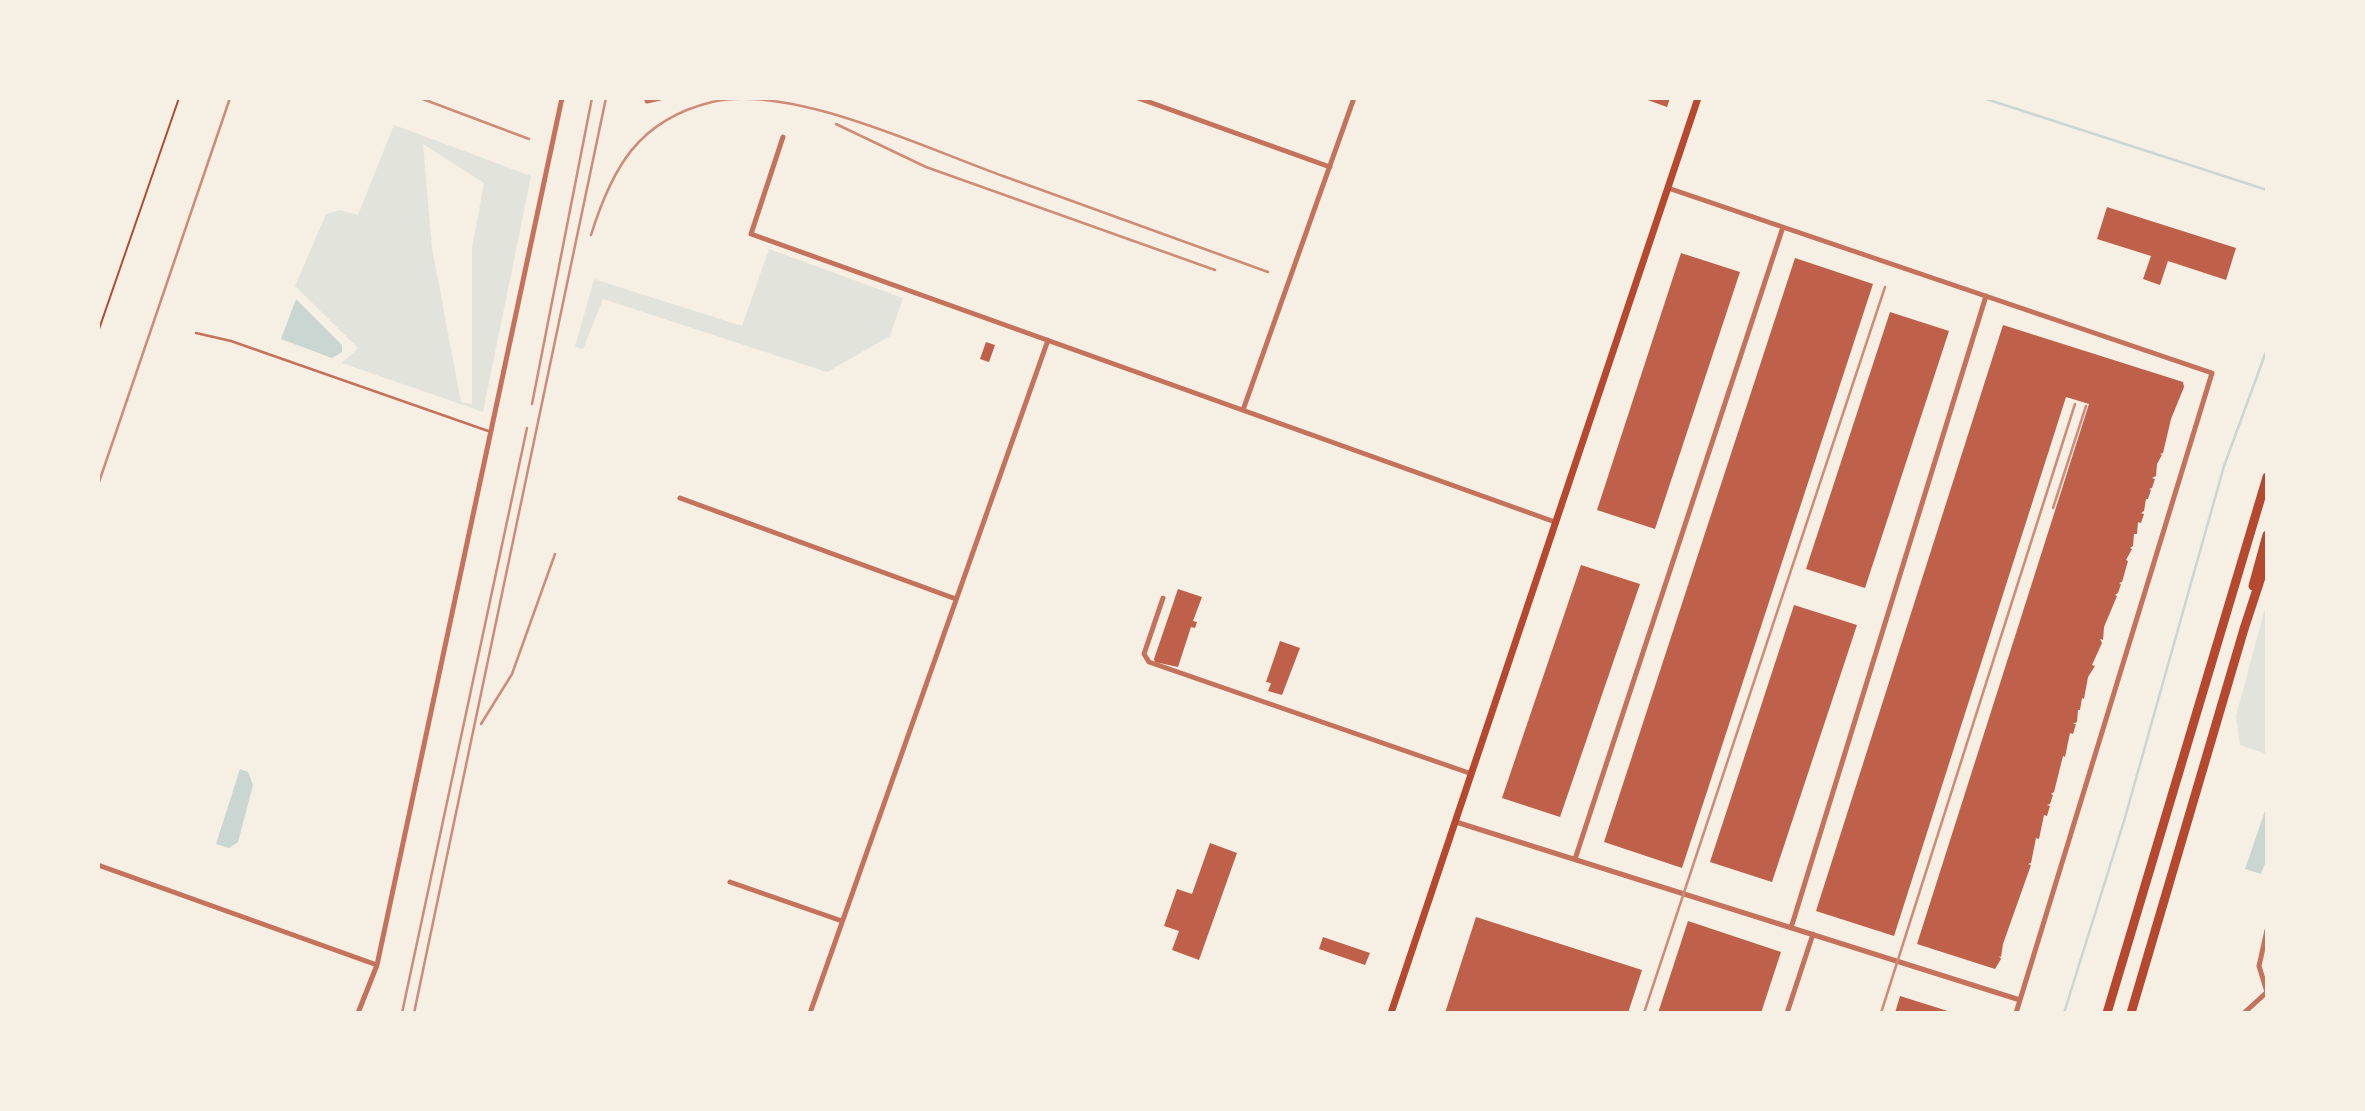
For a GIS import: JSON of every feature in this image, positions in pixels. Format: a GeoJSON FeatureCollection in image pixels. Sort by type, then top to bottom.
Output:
{"type":"FeatureCollection","features":[{"type":"Feature","properties":{"kind":"highway"},"geometry":{"type":"LineString","coordinates":[[2108,1013],[2267,477]]}},
{"type":"Feature","properties":{"kind":"highway"},"geometry":{"type":"LineString","coordinates":[[2244,628],[2267,535]]}},
{"type":"Feature","properties":{"kind":"highway"},"geometry":{"type":"LineString","coordinates":[[2131,1013],[2244,628],[2267,559]]}},
{"type":"Feature","properties":{"kind":"main road"},"geometry":{"type":"LineString","coordinates":[[1391,1013],[1698,98]]}},
{"type":"Feature","properties":{"kind":"street"},"geometry":{"type":"LineString","coordinates":[[358,1013],[377,965],[562,98]]}},
{"type":"Feature","properties":{"kind":"street"},"geometry":{"type":"LineString","coordinates":[[647,101],[660,98]]}},
{"type":"Feature","properties":{"kind":"street"},"geometry":{"type":"LineString","coordinates":[[1138,98],[1330,167]]}},
{"type":"Feature","properties":{"kind":"street"},"geometry":{"type":"LineString","coordinates":[[1243,410],[1354,98]]}},
{"type":"Feature","properties":{"kind":"street"},"geometry":{"type":"LineString","coordinates":[[783,137],[751,233],[1555,522]]}},
{"type":"Feature","properties":{"kind":"street"},"geometry":{"type":"LineString","coordinates":[[1668,188],[2212,373],[2016,1013]]}},
{"type":"Feature","properties":{"kind":"street"},"geometry":{"type":"LineString","coordinates":[[1575,859],[1783,227]]}},
{"type":"Feature","properties":{"kind":"street"},"geometry":{"type":"LineString","coordinates":[[1791,928],[1986,296]]}},
{"type":"Feature","properties":{"kind":"street"},"geometry":{"type":"LineString","coordinates":[[810,1013],[1048,340]]}},
{"type":"Feature","properties":{"kind":"street"},"geometry":{"type":"LineString","coordinates":[[680,498],[956,599]]}},
{"type":"Feature","properties":{"kind":"street"},"geometry":{"type":"LineString","coordinates":[[1163,598],[1144,654],[1149,662],[1472,774]]}},
{"type":"Feature","properties":{"kind":"street"},"geometry":{"type":"LineString","coordinates":[[1456,822],[2020,1000]]}},
{"type":"Feature","properties":{"kind":"street"},"geometry":{"type":"LineString","coordinates":[[98,865],[377,965]]}},
{"type":"Feature","properties":{"kind":"street"},"geometry":{"type":"LineString","coordinates":[[730,882],[842,921]]}},
{"type":"Feature","properties":{"kind":"street"},"geometry":{"type":"LineString","coordinates":[[2244,1013],[2267,992],[2259,966],[2267,930]]}},
{"type":"Feature","properties":{"kind":"street"},"geometry":{"type":"LineString","coordinates":[[1787,1013],[1813,934]]}},
{"type":"Feature","properties":{"kind":"lane"},"geometry":{"type":"LineString","coordinates":[[196,332],[231,341],[491,432]]}},
{"type":"Feature","properties":{"kind":"path"},"geometry":{"type":"LineString","coordinates":[[98,332],[179,98]]}},
{"type":"Feature","properties":{"kind":"shaded area"},"geometry":{"type":"Polygon","coordinates":[[[394,125],[531,176],[483,412],[342,363],[358,348],[295,286],[326,214],[340,210],[358,215],[394,125]],[[423,144],[432,248],[461,402],[472,404],[472,248],[484,183],[423,144]]]}},
{"type":"Feature","properties":{"kind":"shaded area"},"geometry":{"type":"Polygon","coordinates":[[[769,249],[903,298],[890,336],[827,372],[603,299],[583,349],[575,347],[594,279],[742,326],[769,249]]]}},
{"type":"Feature","properties":{"kind":"shaded area"},"geometry":{"type":"Polygon","coordinates":[[[296,299],[342,345],[342,352],[332,358],[281,339],[296,299]]]}},
{"type":"Feature","properties":{"kind":"shaded area"},"geometry":{"type":"Polygon","coordinates":[[[2267,601],[2267,754],[2240,745],[2236,716],[2267,601]]]}},
{"type":"Feature","properties":{"kind":"shaded area"},"geometry":{"type":"Polygon","coordinates":[[[240,769],[248,772],[253,785],[238,842],[229,848],[216,844],[240,769]]]}},
{"type":"Feature","properties":{"kind":"shaded area"},"geometry":{"type":"Polygon","coordinates":[[[2267,805],[2267,858],[2261,874],[2245,869],[2267,805]]]}},
{"type":"Feature","properties":{"kind":"building"},"geometry":{"type":"Polygon","coordinates":[[[1642,98],[1670,98],[1667,107],[1642,98]]]}},
{"type":"Feature","properties":{"kind":"building"},"geometry":{"type":"Polygon","coordinates":[[[2107,207],[2236,248],[2226,280],[2168,261],[2160,285],[2143,279],[2151,256],[2097,239],[2107,207]]]}},
{"type":"Feature","properties":{"kind":"building"},"geometry":{"type":"Polygon","coordinates":[[[1681,253],[1740,272],[1655,529],[1597,510],[1681,253]]]}},
{"type":"Feature","properties":{"kind":"building"},"geometry":{"type":"Polygon","coordinates":[[[1795,258],[1873,284],[1682,868],[1604,842],[1795,258]]]}},
{"type":"Feature","properties":{"kind":"building"},"geometry":{"type":"Polygon","coordinates":[[[1890,312],[1949,331],[1865,588],[1806,569],[1890,312]]]}},
{"type":"Feature","properties":{"kind":"building"},"geometry":{"type":"Polygon","coordinates":[[[2003,325],[2183,382],[2184,387],[2171,419],[2156,476],[2152,478],[2155,479],[2141,513],[2144,514],[2141,523],[2138,522],[2137,534],[2134,534],[2122,582],[2119,583],[2118,593],[2115,595],[2117,596],[2104,627],[2103,640],[2100,639],[2102,643],[2092,665],[2095,666],[2088,677],[2077,722],[2073,724],[2076,724],[2073,734],[2070,733],[2054,792],[2051,794],[2050,804],[2047,805],[2050,806],[2047,816],[2044,815],[2039,839],[2036,838],[2031,863],[2028,864],[2031,865],[2003,944],[2001,957],[1999,956],[2001,959],[1995,969],[1917,944],[2089,404],[2066,397],[1894,936],[1816,911],[2003,325]]]}},
{"type":"Feature","properties":{"kind":"building"},"geometry":{"type":"Polygon","coordinates":[[[986,342],[995,345],[989,362],[980,359],[986,342]]]}},
{"type":"Feature","properties":{"kind":"building"},"geometry":{"type":"Polygon","coordinates":[[[1581,565],[1640,584],[1560,817],[1502,798],[1581,565]]]}},
{"type":"Feature","properties":{"kind":"building"},"geometry":{"type":"Polygon","coordinates":[[[1178,589],[1202,597],[1193,621],[1197,622],[1195,628],[1191,627],[1178,667],[1155,662],[1154,659],[1178,589]]]}},
{"type":"Feature","properties":{"kind":"building"},"geometry":{"type":"Polygon","coordinates":[[[1794,605],[1857,625],[1772,882],[1710,862],[1794,605]]]}},
{"type":"Feature","properties":{"kind":"building"},"geometry":{"type":"Polygon","coordinates":[[[1280,641],[1300,648],[1282,695],[1268,691],[1271,683],[1266,682],[1280,641]]]}},
{"type":"Feature","properties":{"kind":"building"},"geometry":{"type":"Polygon","coordinates":[[[1210,843],[1237,853],[1199,960],[1172,950],[1179,931],[1164,926],[1177,889],[1192,894],[1210,843]]]}},
{"type":"Feature","properties":{"kind":"building"},"geometry":{"type":"Polygon","coordinates":[[[1476,917],[1642,970],[1628,1013],[1445,1013],[1476,917]]]}},
{"type":"Feature","properties":{"kind":"building"},"geometry":{"type":"Polygon","coordinates":[[[1688,921],[1781,952],[1761,1013],[1658,1013],[1688,921]]]}},
{"type":"Feature","properties":{"kind":"building"},"geometry":{"type":"Polygon","coordinates":[[[1323,937],[1370,953],[1365,965],[1319,949],[1323,937]]]}},
{"type":"Feature","properties":{"kind":"building"},"geometry":{"type":"Polygon","coordinates":[[[1900,996],[1951,1012],[1951,1013],[1895,1013],[1900,996]]]}},
{"type":"Feature","properties":{"kind":"waterway"},"geometry":{"type":"LineString","coordinates":[[1983,98],[2267,190]]}},
{"type":"Feature","properties":{"kind":"waterway"},"geometry":{"type":"LineString","coordinates":[[2064,1013],[2124,821],[2224,466],[2267,349]]}},
{"type":"Feature","properties":{"kind":"railway"},"geometry":{"type":"LineString","coordinates":[[98,485],[230,98]]}},
{"type":"Feature","properties":{"kind":"railway"},"geometry":{"type":"LineString","coordinates":[[420,98],[529,139]]}},
{"type":"Feature","properties":{"kind":"railway"},"geometry":{"type":"LineString","coordinates":[[532,404],[592,98]]}},
{"type":"Feature","properties":{"kind":"railway"},"geometry":{"type":"LineString","coordinates":[[414,1013],[606,98]]}},
{"type":"Feature","properties":{"kind":"railway"},"geometry":{"type":"LineString","coordinates":[[591,235],[608,188],[619,168],[647,134],[686,110],[712,102],[744,99],[780,102],[858,122],[1268,272]]}},
{"type":"Feature","properties":{"kind":"railway"},"geometry":{"type":"LineString","coordinates":[[836,124],[926,167],[1215,270]]}},
{"type":"Feature","properties":{"kind":"railway"},"geometry":{"type":"LineString","coordinates":[[1644,1013],[1885,287]]}},
{"type":"Feature","properties":{"kind":"railway"},"geometry":{"type":"LineString","coordinates":[[1881,1013],[2075,404]]}},
{"type":"Feature","properties":{"kind":"railway"},"geometry":{"type":"LineString","coordinates":[[2053,508],[2086,406]]}},
{"type":"Feature","properties":{"kind":"railway"},"geometry":{"type":"LineString","coordinates":[[402,1013],[527,428]]}},
{"type":"Feature","properties":{"kind":"railway"},"geometry":{"type":"LineString","coordinates":[[481,724],[512,674],[555,554]]}}]}
